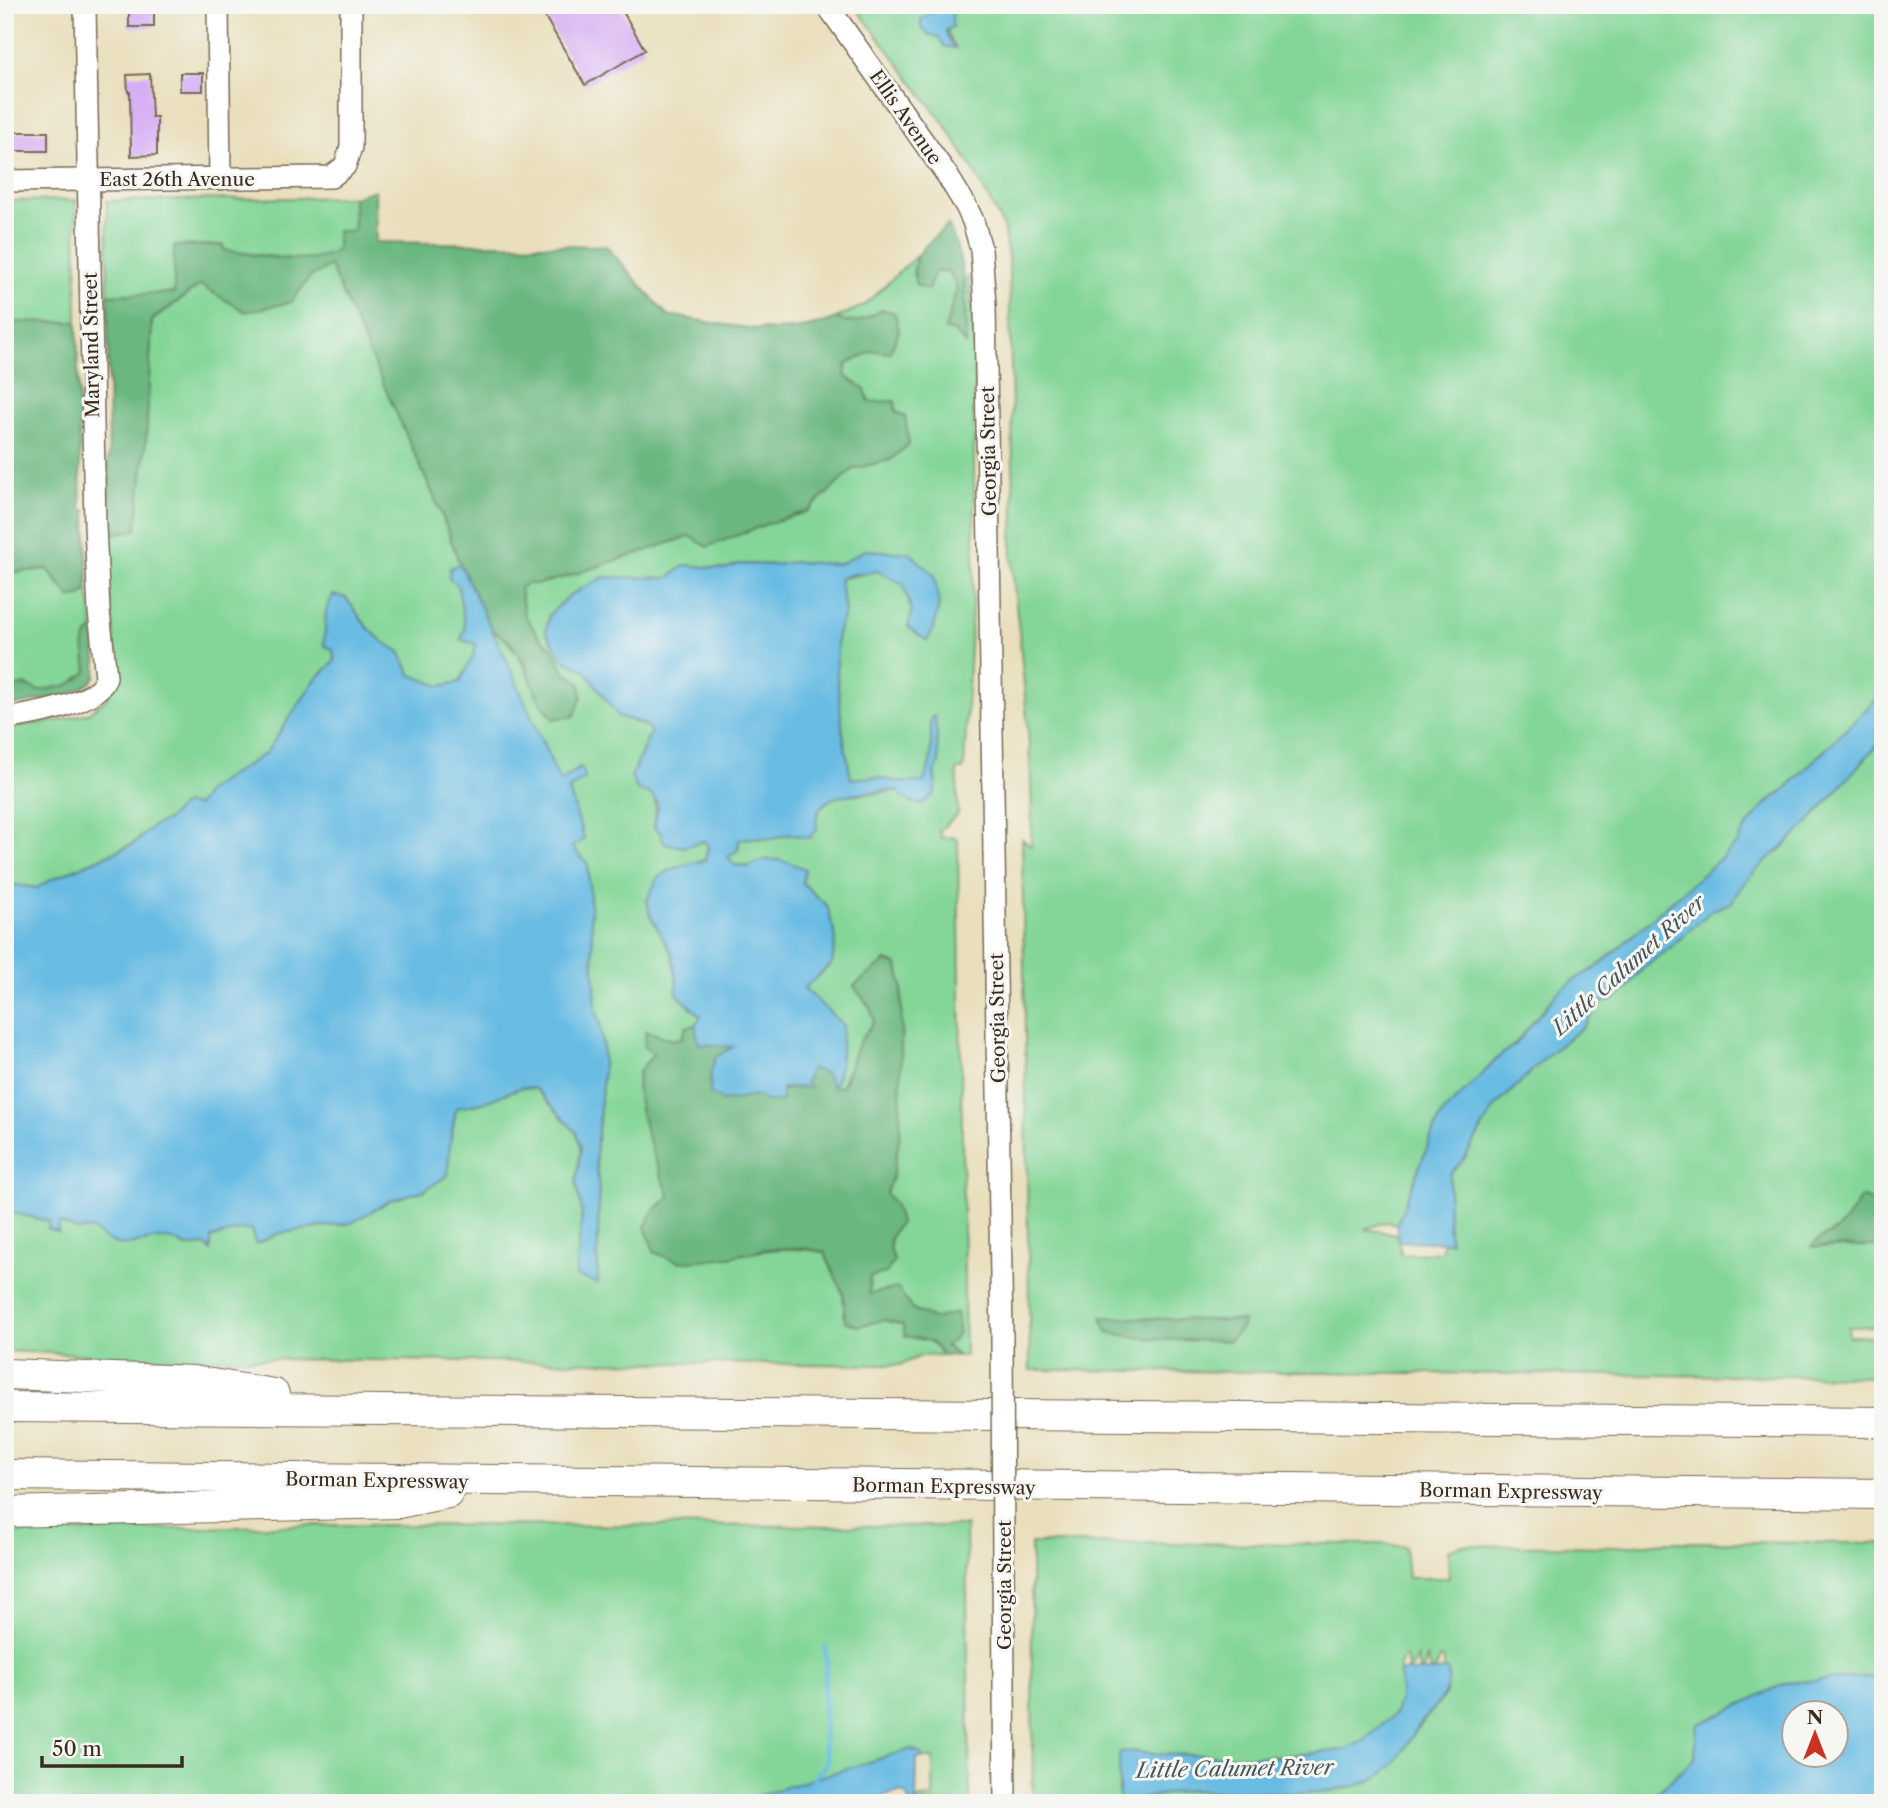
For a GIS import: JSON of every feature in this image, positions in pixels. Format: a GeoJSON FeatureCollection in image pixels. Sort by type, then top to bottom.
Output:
{"type":"FeatureCollection","features":[{"type":"Feature","properties":{"kind":"highway"},"geometry":{"type":"LineString","coordinates":[[5,1374],[193,1381],[371,1409]]}},
{"type":"Feature","properties":{"kind":"highway"},"geometry":{"type":"LineString","coordinates":[[5,1407],[1883,1422]]}},
{"type":"Feature","properties":{"kind":"highway","name":"Borman Expressway"},"geometry":{"type":"LineString","coordinates":[[5,1475],[1883,1494]]}},
{"type":"Feature","properties":{"kind":"highway"},"geometry":{"type":"LineString","coordinates":[[5,1512],[398,1503],[501,1481]]}},
{"type":"Feature","properties":{"kind":"street","name":"Maryland Street"},"geometry":{"type":"LineString","coordinates":[[5,719],[81,700],[105,683],[95,526],[85,5]]}},
{"type":"Feature","properties":{"kind":"street"},"geometry":{"type":"LineString","coordinates":[[218,5],[220,178]]}},
{"type":"Feature","properties":{"kind":"street","name":"East 26th Avenue"},"geometry":{"type":"LineString","coordinates":[[5,181],[331,177],[345,166],[352,136],[351,5]]}},
{"type":"Feature","properties":{"kind":"street","name":"Ellis Avenue"},"geometry":{"type":"LineString","coordinates":[[827,5],[947,175],[966,206],[978,234]]}},
{"type":"Feature","properties":{"kind":"street","name":"Georgia Street"},"geometry":{"type":"LineString","coordinates":[[978,234],[985,305],[1002,1336],[1005,1803]]}},
{"type":"Feature","properties":{"kind":"green space"},"geometry":{"type":"Polygon","coordinates":[[[854,5],[921,5],[923,9],[933,11],[928,34],[956,47],[948,33],[948,25],[953,10],[962,5],[1883,5],[1883,693],[1762,809],[1738,843],[1596,968],[1556,994],[1514,1045],[1444,1112],[1435,1128],[1397,1224],[1386,1222],[1365,1229],[1396,1234],[1402,1255],[1441,1252],[1443,1242],[1449,1242],[1450,1174],[1464,1159],[1494,1108],[1549,1054],[1585,1025],[1598,1004],[1613,999],[1628,987],[1644,967],[1712,910],[1731,903],[1753,873],[1782,849],[1883,739],[1883,1206],[1861,1197],[1845,1223],[1818,1240],[1812,1247],[1883,1246],[1883,1326],[1848,1327],[1849,1336],[1883,1336],[1883,1377],[1030,1370],[1022,839],[1031,846],[1031,795],[1027,718],[1012,563],[1014,517],[1009,264],[1003,226],[974,171],[946,126],[854,5]]]}},
{"type":"Feature","properties":{"kind":"green space"},"geometry":{"type":"Polygon","coordinates":[[[375,190],[376,242],[606,246],[667,315],[730,326],[774,330],[816,325],[836,318],[854,322],[882,309],[895,313],[899,331],[890,353],[872,351],[847,364],[845,376],[865,389],[869,402],[895,401],[896,412],[905,416],[909,444],[890,460],[853,469],[808,511],[707,547],[690,536],[572,575],[539,584],[526,584],[520,588],[524,614],[539,637],[552,648],[565,673],[580,683],[582,697],[574,716],[553,719],[538,698],[525,664],[509,641],[491,629],[330,266],[310,277],[291,302],[246,312],[200,285],[152,320],[146,441],[136,530],[109,534],[108,295],[174,293],[174,246],[223,245],[224,250],[297,259],[325,255],[337,250],[337,231],[354,231],[353,197],[375,190]]]}},
{"type":"Feature","properties":{"kind":"green space"},"geometry":{"type":"Polygon","coordinates":[[[353,197],[354,231],[330,254],[293,258],[223,250],[223,245],[174,246],[175,293],[108,295],[107,201],[353,197]]]}},
{"type":"Feature","properties":{"kind":"green space"},"geometry":{"type":"Polygon","coordinates":[[[76,200],[77,322],[5,322],[5,201],[76,200]]]}},
{"type":"Feature","properties":{"kind":"green space"},"geometry":{"type":"Polygon","coordinates":[[[948,225],[962,269],[966,344],[953,331],[945,330],[957,289],[949,271],[935,272],[928,290],[916,285],[914,274],[917,257],[948,225]]]}},
{"type":"Feature","properties":{"kind":"green space"},"geometry":{"type":"Polygon","coordinates":[[[916,256],[913,275],[949,270],[957,288],[945,330],[953,331],[966,343],[965,279],[970,277],[974,350],[974,564],[964,769],[957,770],[958,814],[939,831],[942,838],[952,837],[958,840],[965,1356],[958,1356],[946,1346],[956,1314],[933,1319],[911,1308],[869,1295],[870,1276],[889,1251],[896,1208],[886,1193],[893,1175],[902,987],[898,965],[886,961],[854,986],[870,1008],[874,1021],[858,1044],[841,1087],[833,1086],[840,1065],[842,1025],[804,988],[832,963],[827,907],[802,882],[805,869],[734,865],[728,856],[738,850],[739,839],[771,839],[790,834],[810,838],[821,805],[838,795],[879,793],[936,784],[934,773],[939,763],[935,717],[931,718],[931,759],[923,782],[898,782],[875,777],[851,779],[837,677],[837,634],[845,610],[839,579],[878,571],[904,584],[912,612],[908,627],[927,640],[939,604],[934,575],[910,553],[865,550],[840,564],[739,564],[725,569],[685,565],[668,578],[604,577],[570,595],[549,615],[563,659],[585,670],[618,716],[647,727],[651,732],[631,777],[653,798],[656,809],[654,827],[660,832],[664,843],[683,847],[705,841],[709,846],[705,860],[675,868],[647,900],[650,915],[672,954],[677,994],[701,1016],[695,1025],[686,1027],[682,1038],[673,1040],[646,1031],[654,1054],[638,1073],[656,1162],[670,1197],[654,1210],[729,1257],[776,1250],[824,1252],[843,1293],[845,1321],[858,1326],[884,1320],[904,1325],[905,1336],[930,1341],[943,1355],[921,1356],[900,1365],[890,1365],[167,1358],[5,1351],[5,1217],[15,1213],[50,1222],[58,1232],[58,1223],[78,1230],[92,1229],[121,1244],[166,1239],[185,1247],[205,1245],[211,1250],[211,1238],[241,1230],[251,1230],[256,1244],[280,1233],[351,1223],[391,1200],[425,1190],[448,1175],[456,1108],[482,1103],[522,1087],[536,1089],[576,1132],[581,1147],[576,1183],[582,1212],[576,1275],[598,1283],[599,1196],[596,1158],[602,1043],[596,1008],[588,864],[572,847],[584,839],[569,790],[585,778],[580,767],[560,782],[491,629],[515,651],[538,698],[580,683],[565,673],[552,648],[539,637],[524,614],[519,588],[526,584],[539,584],[572,575],[690,536],[767,524],[808,511],[853,469],[890,460],[864,389],[845,376],[847,364],[872,351],[890,352],[882,309],[854,322],[836,318],[865,305],[916,256]]]}},
{"type":"Feature","properties":{"kind":"green space"},"geometry":{"type":"Polygon","coordinates":[[[331,265],[440,510],[460,564],[450,568],[458,584],[466,629],[476,644],[460,682],[440,686],[411,675],[400,652],[382,641],[367,627],[346,598],[333,650],[335,661],[315,680],[266,753],[208,790],[197,806],[184,804],[166,821],[153,826],[134,843],[37,888],[16,885],[5,889],[5,728],[58,721],[88,713],[106,699],[115,683],[117,665],[109,592],[109,534],[136,529],[146,441],[152,321],[200,285],[246,312],[291,302],[310,277],[331,265]]]}},
{"type":"Feature","properties":{"kind":"green space"},"geometry":{"type":"Polygon","coordinates":[[[5,322],[77,322],[81,509],[86,510],[88,589],[81,596],[70,597],[48,569],[5,573],[5,322]]]}},
{"type":"Feature","properties":{"kind":"green space"},"geometry":{"type":"Polygon","coordinates":[[[48,569],[59,586],[88,589],[94,630],[85,645],[87,673],[69,685],[38,691],[26,685],[5,689],[5,573],[48,569]]]}},
{"type":"Feature","properties":{"kind":"green space"},"geometry":{"type":"Polygon","coordinates":[[[94,630],[96,674],[92,681],[70,693],[5,707],[5,689],[26,685],[38,691],[69,685],[87,672],[84,645],[87,635],[94,630]]]}},
{"type":"Feature","properties":{"kind":"green space"},"geometry":{"type":"Polygon","coordinates":[[[886,961],[898,965],[902,987],[900,1133],[893,1175],[886,1193],[896,1208],[900,1223],[890,1241],[894,1261],[886,1273],[870,1277],[869,1294],[898,1288],[911,1308],[933,1319],[956,1313],[958,1332],[946,1346],[958,1356],[943,1355],[930,1341],[905,1336],[903,1325],[884,1320],[858,1326],[845,1321],[843,1293],[824,1252],[802,1248],[767,1249],[729,1257],[680,1262],[655,1253],[645,1227],[654,1210],[670,1197],[639,1104],[639,1073],[654,1054],[644,1047],[646,1031],[673,1040],[682,1038],[686,1027],[695,1025],[699,1044],[734,1047],[722,1101],[809,1087],[805,1083],[811,1068],[825,1073],[833,1086],[841,1087],[858,1044],[874,1021],[870,1008],[854,986],[886,961]]]}},
{"type":"Feature","properties":{"kind":"green space"},"geometry":{"type":"Polygon","coordinates":[[[1861,1197],[1883,1206],[1883,1246],[1811,1247],[1840,1226],[1861,1197]]]}},
{"type":"Feature","properties":{"kind":"green space"},"geometry":{"type":"Polygon","coordinates":[[[1101,1317],[1243,1321],[1242,1327],[1229,1341],[1183,1340],[1107,1332],[1101,1317]]]}},
{"type":"Feature","properties":{"kind":"green space"},"geometry":{"type":"Polygon","coordinates":[[[313,1525],[966,1526],[970,1803],[916,1803],[918,1799],[933,1798],[933,1758],[923,1758],[922,1754],[865,1764],[734,1803],[5,1803],[5,1533],[313,1525]]]}},
{"type":"Feature","properties":{"kind":"green space"},"geometry":{"type":"Polygon","coordinates":[[[1666,1542],[1883,1543],[1883,1676],[1786,1683],[1695,1758],[1646,1803],[1576,1803],[1548,1800],[1539,1803],[1033,1803],[1031,1543],[1384,1544],[1405,1547],[1408,1578],[1449,1578],[1448,1550],[1462,1545],[1616,1547],[1666,1542]],[[1404,1657],[1400,1666],[1400,1699],[1395,1714],[1364,1741],[1344,1750],[1277,1757],[1152,1754],[1134,1751],[1138,1800],[1158,1794],[1192,1790],[1251,1794],[1342,1790],[1369,1782],[1390,1767],[1446,1694],[1448,1670],[1444,1670],[1442,1658],[1439,1658],[1435,1670],[1431,1670],[1427,1657],[1423,1670],[1419,1670],[1417,1657],[1408,1670],[1404,1657]]]}},
{"type":"Feature","properties":{"kind":"water"},"geometry":{"type":"Polygon","coordinates":[[[921,5],[962,5],[953,14],[953,27],[946,30],[947,37],[956,48],[944,46],[939,37],[928,34],[921,27],[921,19],[933,12],[923,9],[921,5]]]}},
{"type":"Feature","properties":{"kind":"water"},"geometry":{"type":"Polygon","coordinates":[[[865,550],[910,553],[934,575],[939,604],[934,627],[927,641],[908,627],[912,612],[903,584],[878,571],[839,579],[845,611],[837,634],[837,677],[851,779],[875,777],[898,782],[923,782],[931,759],[931,718],[935,716],[939,763],[934,773],[934,795],[920,805],[901,797],[898,790],[844,795],[823,805],[817,815],[817,829],[810,838],[790,834],[771,839],[739,840],[738,850],[728,856],[734,865],[749,867],[763,861],[777,860],[805,869],[802,883],[827,906],[836,938],[832,963],[804,988],[843,1025],[840,1065],[833,1086],[825,1073],[811,1068],[805,1083],[810,1087],[782,1088],[782,1101],[765,1101],[758,1096],[723,1101],[710,1093],[711,1072],[716,1057],[733,1047],[699,1044],[695,1025],[701,1016],[677,994],[672,954],[650,915],[647,900],[658,877],[675,868],[705,860],[708,846],[705,841],[683,847],[664,843],[660,832],[654,828],[658,805],[651,794],[638,791],[631,777],[651,732],[645,724],[618,716],[585,670],[563,659],[546,632],[549,615],[570,595],[604,577],[668,578],[685,565],[725,569],[739,564],[840,564],[865,550]]]}},
{"type":"Feature","properties":{"kind":"water"},"geometry":{"type":"Polygon","coordinates":[[[460,564],[507,661],[560,782],[581,767],[585,778],[569,790],[584,839],[572,847],[588,864],[596,1008],[602,1043],[596,1159],[599,1197],[598,1283],[576,1276],[582,1212],[576,1183],[581,1147],[576,1132],[536,1089],[522,1087],[482,1103],[456,1108],[448,1175],[425,1190],[391,1200],[351,1223],[280,1233],[256,1244],[251,1230],[240,1230],[211,1238],[211,1251],[205,1245],[185,1247],[166,1239],[121,1244],[92,1229],[78,1230],[59,1223],[58,1232],[48,1229],[49,1221],[15,1213],[5,1217],[5,889],[16,885],[37,888],[134,844],[153,826],[166,821],[184,804],[197,806],[208,790],[266,753],[315,680],[335,661],[333,650],[324,645],[326,611],[333,595],[346,598],[367,627],[382,641],[400,652],[411,675],[440,686],[460,682],[476,644],[461,640],[465,629],[458,585],[449,579],[450,568],[460,564]]]}},
{"type":"Feature","properties":{"kind":"water","name":"Little Calumet River"},"geometry":{"type":"Polygon","coordinates":[[[1883,693],[1883,739],[1812,818],[1754,872],[1731,903],[1712,910],[1644,967],[1628,987],[1613,999],[1598,1004],[1585,1025],[1549,1054],[1494,1108],[1464,1159],[1450,1174],[1450,1242],[1398,1241],[1397,1224],[1435,1128],[1444,1112],[1502,1054],[1515,1045],[1556,994],[1596,968],[1738,843],[1762,809],[1883,693]]]}},
{"type":"Feature","properties":{"kind":"water","name":"Little Calumet River"},"geometry":{"type":"Polygon","coordinates":[[[1448,1670],[1449,1679],[1445,1693],[1390,1768],[1372,1780],[1323,1792],[1192,1790],[1119,1801],[1119,1754],[1122,1751],[1277,1757],[1344,1750],[1364,1741],[1395,1714],[1400,1699],[1400,1672],[1448,1670]]]}},
{"type":"Feature","properties":{"kind":"water"},"geometry":{"type":"Polygon","coordinates":[[[1883,1676],[1883,1803],[1646,1803],[1695,1758],[1697,1725],[1786,1683],[1883,1676]]]}},
{"type":"Feature","properties":{"kind":"water"},"geometry":{"type":"Polygon","coordinates":[[[911,1749],[922,1754],[923,1758],[917,1758],[916,1803],[909,1803],[907,1795],[900,1792],[852,1803],[734,1803],[911,1749]]]}},
{"type":"Feature","properties":{"kind":"building"},"geometry":{"type":"Polygon","coordinates":[[[129,5],[154,5],[154,27],[129,27],[129,5]]]}},
{"type":"Feature","properties":{"kind":"building"},"geometry":{"type":"Polygon","coordinates":[[[538,5],[619,5],[645,50],[585,85],[538,5]]]}},
{"type":"Feature","properties":{"kind":"building"},"geometry":{"type":"Polygon","coordinates":[[[180,73],[203,73],[203,91],[180,91],[180,73]]]}},
{"type":"Feature","properties":{"kind":"building"},"geometry":{"type":"Polygon","coordinates":[[[150,74],[152,117],[157,117],[157,155],[131,156],[130,92],[127,75],[150,74]]]}},
{"type":"Feature","properties":{"kind":"building"},"geometry":{"type":"Polygon","coordinates":[[[8,132],[48,132],[48,151],[8,151],[8,132]]]}},
{"type":"Feature","properties":{"kind":"waterway"},"geometry":{"type":"LineString","coordinates":[[813,1782],[827,1763],[824,1744],[824,1684],[827,1661],[825,1647]]}}]}
